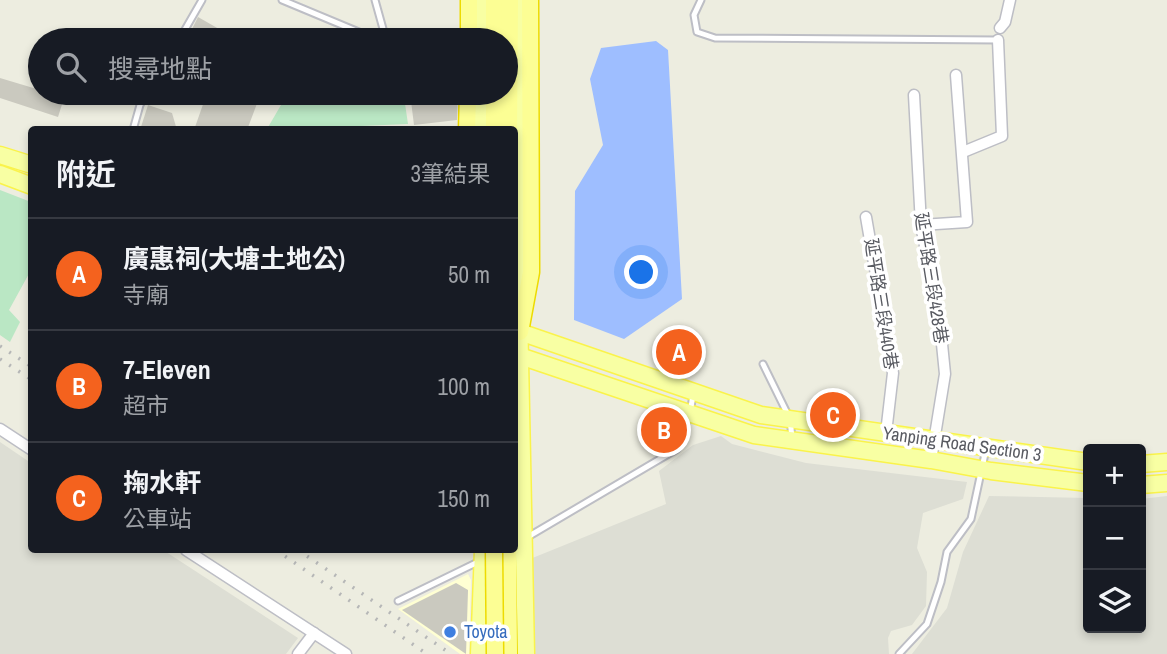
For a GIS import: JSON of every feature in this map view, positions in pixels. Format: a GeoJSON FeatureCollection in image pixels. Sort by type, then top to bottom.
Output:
{"type":"FeatureCollection","features":[{"type":"Feature","properties":{"kind":"highway"},"geometry":{"type":"LineString","coordinates":[[469,0],[469,28]]}},
{"type":"Feature","properties":{"kind":"highway"},"geometry":{"type":"LineString","coordinates":[[494,0],[494,28]]}},
{"type":"Feature","properties":{"kind":"highway"},"geometry":{"type":"LineString","coordinates":[[510,0],[510,28]]}},
{"type":"Feature","properties":{"kind":"highway"},"geometry":{"type":"LineString","coordinates":[[518,327],[531,271],[530,0]]}},
{"type":"Feature","properties":{"kind":"highway"},"geometry":{"type":"LineString","coordinates":[[467,126],[468,105]]}},
{"type":"Feature","properties":{"kind":"highway"},"geometry":{"type":"LineString","coordinates":[[494,105],[494,126]]}},
{"type":"Feature","properties":{"kind":"highway"},"geometry":{"type":"LineString","coordinates":[[509,105],[509,126]]}},
{"type":"Feature","properties":{"kind":"highway"},"geometry":{"type":"LineString","coordinates":[[487,553],[495,654]]}},
{"type":"Feature","properties":{"kind":"highway"},"geometry":{"type":"LineString","coordinates":[[507,553],[509,654]]}},
{"type":"Feature","properties":{"kind":"main road"},"geometry":{"type":"LineString","coordinates":[[480,0],[480,28]]}},
{"type":"Feature","properties":{"kind":"main road"},"geometry":{"type":"LineString","coordinates":[[518,221],[520,0]]}},
{"type":"Feature","properties":{"kind":"main road"},"geometry":{"type":"LineString","coordinates":[[479,126],[480,105]]}},
{"type":"Feature","properties":{"kind":"main road"},"geometry":{"type":"LineString","coordinates":[[0,155],[28,164]]}},
{"type":"Feature","properties":{"kind":"main road"},"geometry":{"type":"LineString","coordinates":[[0,174],[28,184]]}},
{"type":"Feature","properties":{"kind":"main road","name":"Yanping Road Section 3"},"geometry":{"type":"LineString","coordinates":[[518,331],[761,415],[1083,461]]}},
{"type":"Feature","properties":{"kind":"main road","name":"Yanping Road Section 3"},"geometry":{"type":"LineString","coordinates":[[518,355],[754,435],[1083,482]]}},
{"type":"Feature","properties":{"kind":"main road"},"geometry":{"type":"LineString","coordinates":[[518,410],[520,543],[526,654]]}},
{"type":"Feature","properties":{"kind":"main road"},"geometry":{"type":"LineString","coordinates":[[1146,464],[1167,462]]}},
{"type":"Feature","properties":{"kind":"main road"},"geometry":{"type":"LineString","coordinates":[[1146,485],[1167,483]]}},
{"type":"Feature","properties":{"kind":"main road"},"geometry":{"type":"LineString","coordinates":[[479,654],[487,553]]}},
{"type":"Feature","properties":{"kind":"street"},"geometry":{"type":"LineString","coordinates":[[1000,28],[1005,22],[1010,0]]}},
{"type":"Feature","properties":{"kind":"street"},"geometry":{"type":"LineString","coordinates":[[963,152],[1002,136],[998,40]]}},
{"type":"Feature","properties":{"kind":"street"},"geometry":{"type":"LineString","coordinates":[[920,225],[967,222],[956,75]]}},
{"type":"Feature","properties":{"kind":"street","name":"延平路三段428巷"},"geometry":{"type":"LineString","coordinates":[[914,95],[920,225],[940,324],[945,374],[931,460]]}},
{"type":"Feature","properties":{"kind":"street","name":"延平路三段440巷"},"geometry":{"type":"LineString","coordinates":[[866,217],[893,373],[886,433]]}},
{"type":"Feature","properties":{"kind":"street"},"geometry":{"type":"LineString","coordinates":[[0,429],[28,447]]}},
{"type":"Feature","properties":{"kind":"street"},"geometry":{"type":"LineString","coordinates":[[191,553],[346,654]]}},
{"type":"Feature","properties":{"kind":"street"},"geometry":{"type":"LineString","coordinates":[[298,654],[314,633]]}},
{"type":"Feature","properties":{"kind":"lane"},"geometry":{"type":"LineString","coordinates":[[186,28],[202,0]]}},
{"type":"Feature","properties":{"kind":"lane"},"geometry":{"type":"LineString","coordinates":[[282,0],[349,28]]}},
{"type":"Feature","properties":{"kind":"lane"},"geometry":{"type":"LineString","coordinates":[[375,0],[383,28]]}},
{"type":"Feature","properties":{"kind":"lane"},"geometry":{"type":"LineString","coordinates":[[701,0],[694,15],[696,32],[715,38],[998,40]]}},
{"type":"Feature","properties":{"kind":"lane"},"geometry":{"type":"LineString","coordinates":[[134,126],[140,105]]}},
{"type":"Feature","properties":{"kind":"lane"},"geometry":{"type":"LineString","coordinates":[[763,364],[790,419],[792,441]]}},
{"type":"Feature","properties":{"kind":"lane"},"geometry":{"type":"LineString","coordinates":[[520,543],[677,449],[690,413],[693,392]]}},
{"type":"Feature","properties":{"kind":"lane"},"geometry":{"type":"LineString","coordinates":[[899,654],[927,624],[941,582],[947,552],[971,519],[987,449]]}},
{"type":"Feature","properties":{"kind":"lane"},"geometry":{"type":"LineString","coordinates":[[398,601],[487,553]]}},
{"type":"Feature","properties":{"kind":"shaded area"},"geometry":{"type":"Polygon","coordinates":[[[281,105],[405,105],[408,124],[361,126],[269,126],[281,105]]]}},
{"type":"Feature","properties":{"kind":"shaded area"},"geometry":{"type":"Polygon","coordinates":[[[0,190],[28,201],[28,275],[9,310],[20,322],[10,342],[0,335],[0,190]]]}},
{"type":"Feature","properties":{"kind":"shaded area"},"geometry":{"type":"Polygon","coordinates":[[[721,436],[732,444],[806,463],[967,482],[963,499],[923,513],[917,548],[927,572],[926,606],[912,625],[891,631],[888,638],[889,654],[533,654],[530,559],[666,504],[659,471],[693,445],[721,436]]]}},
{"type":"Feature","properties":{"kind":"shaded area"},"geometry":{"type":"Polygon","coordinates":[[[0,442],[28,461],[28,553],[168,553],[298,638],[286,654],[0,654],[0,442]]]}},
{"type":"Feature","properties":{"kind":"shaded area"},"geometry":{"type":"Polygon","coordinates":[[[989,496],[1083,498],[1083,633],[1146,633],[1146,498],[1167,496],[1167,654],[912,654],[947,608],[963,552],[989,496]]]}},
{"type":"Feature","properties":{"kind":"shaded area","name":"Toyota"},"geometry":{"type":"Polygon","coordinates":[[[468,574],[471,580],[469,654],[460,654],[398,609],[468,574]]]}},
{"type":"Feature","properties":{"kind":"water"},"geometry":{"type":"Polygon","coordinates":[[[656,41],[668,50],[682,299],[624,339],[574,320],[575,191],[603,145],[590,79],[601,48],[656,41]]]}},
{"type":"Feature","properties":{"kind":"building"},"geometry":{"type":"Polygon","coordinates":[[[198,17],[217,28],[192,28],[198,17]]]}},
{"type":"Feature","properties":{"kind":"building"},"geometry":{"type":"Polygon","coordinates":[[[0,78],[28,86],[28,105],[62,105],[58,117],[0,98],[0,78]]]}},
{"type":"Feature","properties":{"kind":"building"},"geometry":{"type":"Polygon","coordinates":[[[148,105],[172,113],[176,126],[141,126],[148,105]]]}},
{"type":"Feature","properties":{"kind":"building"},"geometry":{"type":"Polygon","coordinates":[[[203,105],[256,105],[249,126],[195,126],[203,105]]]}},
{"type":"Feature","properties":{"kind":"building"},"geometry":{"type":"Polygon","coordinates":[[[412,105],[458,105],[457,120],[414,125],[412,105]]]}},
{"type":"Feature","properties":{"kind":"building"},"geometry":{"type":"Polygon","coordinates":[[[678,341],[689,356],[681,363],[669,348],[678,341]]]}},
{"type":"Feature","properties":{"kind":"building","name":"Toyota"},"geometry":{"type":"Polygon","coordinates":[[[456,583],[468,590],[466,654],[402,610],[456,583]]]}},
{"type":"Feature","properties":{"kind":"railway"},"geometry":{"type":"LineString","coordinates":[[0,346],[28,364]]}},
{"type":"Feature","properties":{"kind":"railway"},"geometry":{"type":"LineString","coordinates":[[0,359],[28,377]]}},
{"type":"Feature","properties":{"kind":"railway"},"geometry":{"type":"LineString","coordinates":[[280,553],[427,654]]}},
{"type":"Feature","properties":{"kind":"railway"},"geometry":{"type":"LineString","coordinates":[[302,553],[451,654]]}},
{"type":"Feature","properties":{"kind":"place","name":"廣惠祠(大塘土地公)"},"geometry":{"type":"Point","coordinates":[679,352]}},
{"type":"Feature","properties":{"kind":"place","name":"掬水軒"},"geometry":{"type":"Point","coordinates":[833,415]}},
{"type":"Feature","properties":{"kind":"place","name":"7-Eleven"},"geometry":{"type":"Point","coordinates":[664,430]}},
{"type":"Feature","properties":{"kind":"place","name":"Toyota"},"geometry":{"type":"Point","coordinates":[450,632]}}]}
